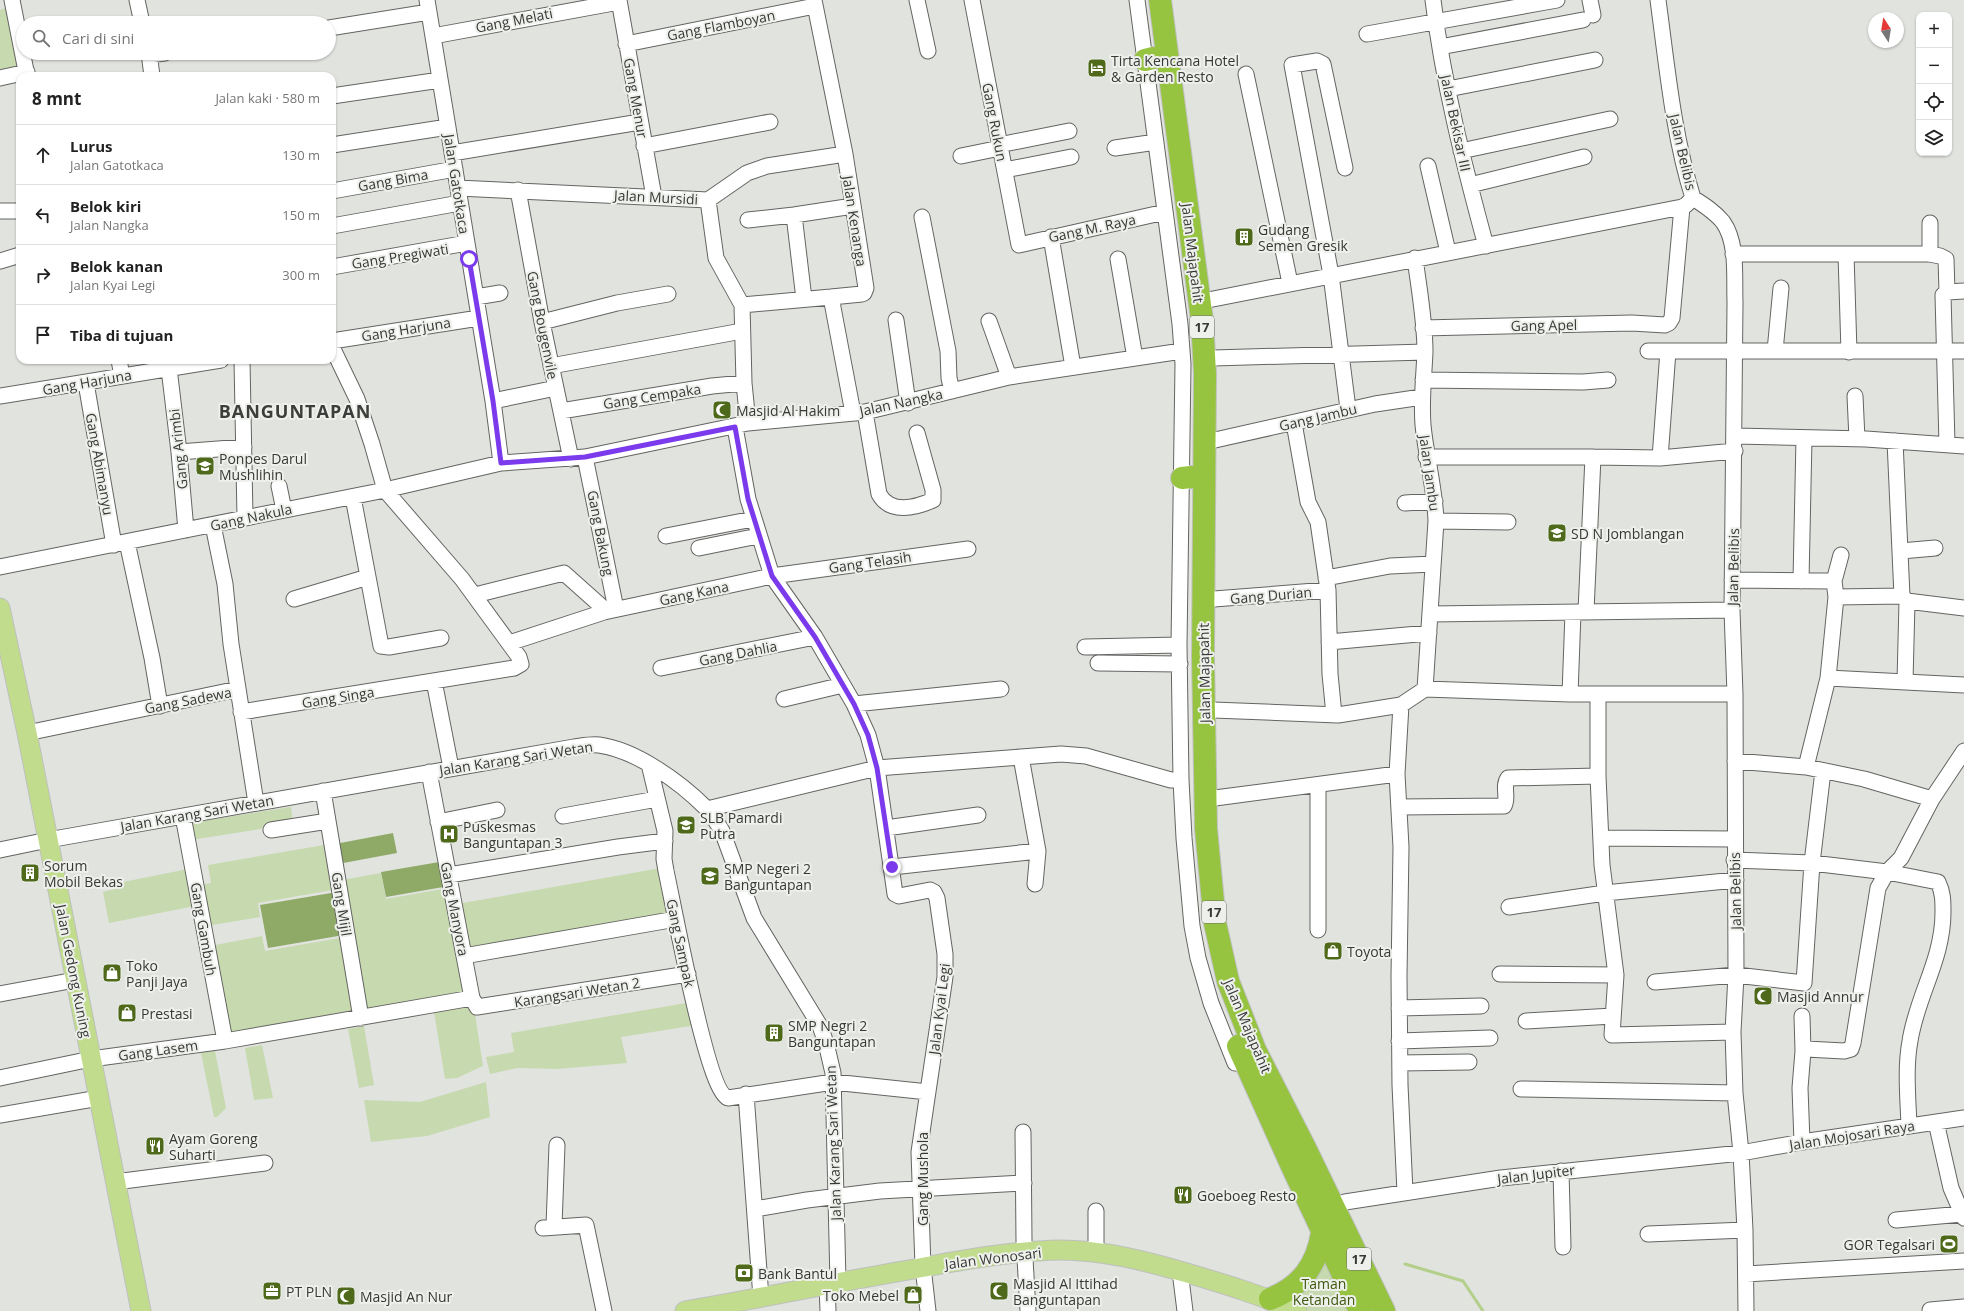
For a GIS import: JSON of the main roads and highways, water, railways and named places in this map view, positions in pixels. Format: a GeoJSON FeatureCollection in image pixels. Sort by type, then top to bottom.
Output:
{"type":"FeatureCollection","features":[{"type":"Feature","properties":{"kind":"highway","name":"Jalan Majapahit"},"geometry":{"type":"LineString","coordinates":[[1146,0],[1149,59],[1188,322],[1191,363],[1186,478],[1188,656],[1215,923],[1221,955],[1234,998],[1295,1149],[1322,1232],[1360,1311]]}},
{"type":"Feature","properties":{"kind":"highway","name":"Jalan Majapahit"},"geometry":{"type":"LineString","coordinates":[[1160,0],[1202,320],[1205,373],[1188,656]]}},
{"type":"Feature","properties":{"kind":"highway","name":"Jalan Majapahit"},"geometry":{"type":"LineString","coordinates":[[1295,1149],[1333,1207],[1384,1311]]}},
{"type":"Feature","properties":{"kind":"highway"},"geometry":{"type":"LineString","coordinates":[[1266,1302],[1290,1290],[1306,1275],[1320,1248],[1322,1232]]}},
{"type":"Feature","properties":{"kind":"main road","name":"Jalan Gedong Kuning"},"geometry":{"type":"LineString","coordinates":[[0,608],[27,733],[141,1311]]}},
{"type":"Feature","properties":{"kind":"main road","name":"Jalan Wonosari"},"geometry":{"type":"LineString","coordinates":[[693,1310],[738,1306],[761,1298],[833,1283],[923,1267],[1025,1252],[1061,1250],[1096,1253],[1151,1263],[1180,1271],[1266,1302],[1296,1311]]}},
{"type":"Feature","properties":{"kind":"waterway"},"geometry":{"type":"LineString","coordinates":[[1405,1264],[1463,1281],[1483,1311]]}},
{"type":"Feature","properties":{"kind":"place","name":"Tirta Kencana Hotel & Garden Resto"},"geometry":{"type":"Point","coordinates":[1097,68]}},
{"type":"Feature","properties":{"kind":"place","name":"Gudang Semen Gresik"},"geometry":{"type":"Point","coordinates":[1244,237]}},
{"type":"Feature","properties":{"kind":"place","name":"Masjid Al Hakim"},"geometry":{"type":"Point","coordinates":[722,410]}},
{"type":"Feature","properties":{"kind":"place","name":"Ponpes Darul Mushlihin"},"geometry":{"type":"Point","coordinates":[205,466]}},
{"type":"Feature","properties":{"kind":"place","name":"SD N Jomblangan"},"geometry":{"type":"Point","coordinates":[1557,533]}},
{"type":"Feature","properties":{"kind":"place","name":"SLB Pamardi Putra"},"geometry":{"type":"Point","coordinates":[686,825]}},
{"type":"Feature","properties":{"kind":"place","name":"Puskesmas Banguntapan 3"},"geometry":{"type":"Point","coordinates":[449,834]}},
{"type":"Feature","properties":{"kind":"place","name":"Sorum Mobil Bekas"},"geometry":{"type":"Point","coordinates":[30,873]}},
{"type":"Feature","properties":{"kind":"place","name":"SMP Negeri 2 Banguntapan"},"geometry":{"type":"Point","coordinates":[710,876]}},
{"type":"Feature","properties":{"kind":"place","name":"Toyota"},"geometry":{"type":"Point","coordinates":[1333,951]}},
{"type":"Feature","properties":{"kind":"place","name":"Toko Panji Jaya"},"geometry":{"type":"Point","coordinates":[112,973]}},
{"type":"Feature","properties":{"kind":"place","name":"Masjid Annur"},"geometry":{"type":"Point","coordinates":[1763,996]}},
{"type":"Feature","properties":{"kind":"place","name":"Prestasi"},"geometry":{"type":"Point","coordinates":[127,1013]}},
{"type":"Feature","properties":{"kind":"place","name":"SMP Negri 2 Banguntapan"},"geometry":{"type":"Point","coordinates":[774,1033]}},
{"type":"Feature","properties":{"kind":"place","name":"Ayam Goreng Suharti"},"geometry":{"type":"Point","coordinates":[155,1146]}},
{"type":"Feature","properties":{"kind":"place","name":"Goeboeg Resto"},"geometry":{"type":"Point","coordinates":[1183,1195]}},
{"type":"Feature","properties":{"kind":"place","name":"GOR Tegalsari"},"geometry":{"type":"Point","coordinates":[1949,1244]}},
{"type":"Feature","properties":{"kind":"place","name":"Bank Bantul"},"geometry":{"type":"Point","coordinates":[744,1273]}},
{"type":"Feature","properties":{"kind":"place","name":"PT PLN"},"geometry":{"type":"Point","coordinates":[272,1291]}},
{"type":"Feature","properties":{"kind":"place","name":"Masjid Al Ittihad Banguntapan"},"geometry":{"type":"Point","coordinates":[999,1291]}},
{"type":"Feature","properties":{"kind":"place","name":"Toko Mebel"},"geometry":{"type":"Point","coordinates":[913,1295]}},
{"type":"Feature","properties":{"kind":"place","name":"Masjid An Nur"},"geometry":{"type":"Point","coordinates":[346,1296]}},
{"type":"Feature","properties":{"kind":"district","name":"BANGUNTAPAN"},"geometry":{"type":"Point","coordinates":[295,411]}},
{"type":"Feature","properties":{"kind":"park label","name":"Taman Ketandan"},"geometry":{"type":"Point","coordinates":[1324,1292]}}]}
